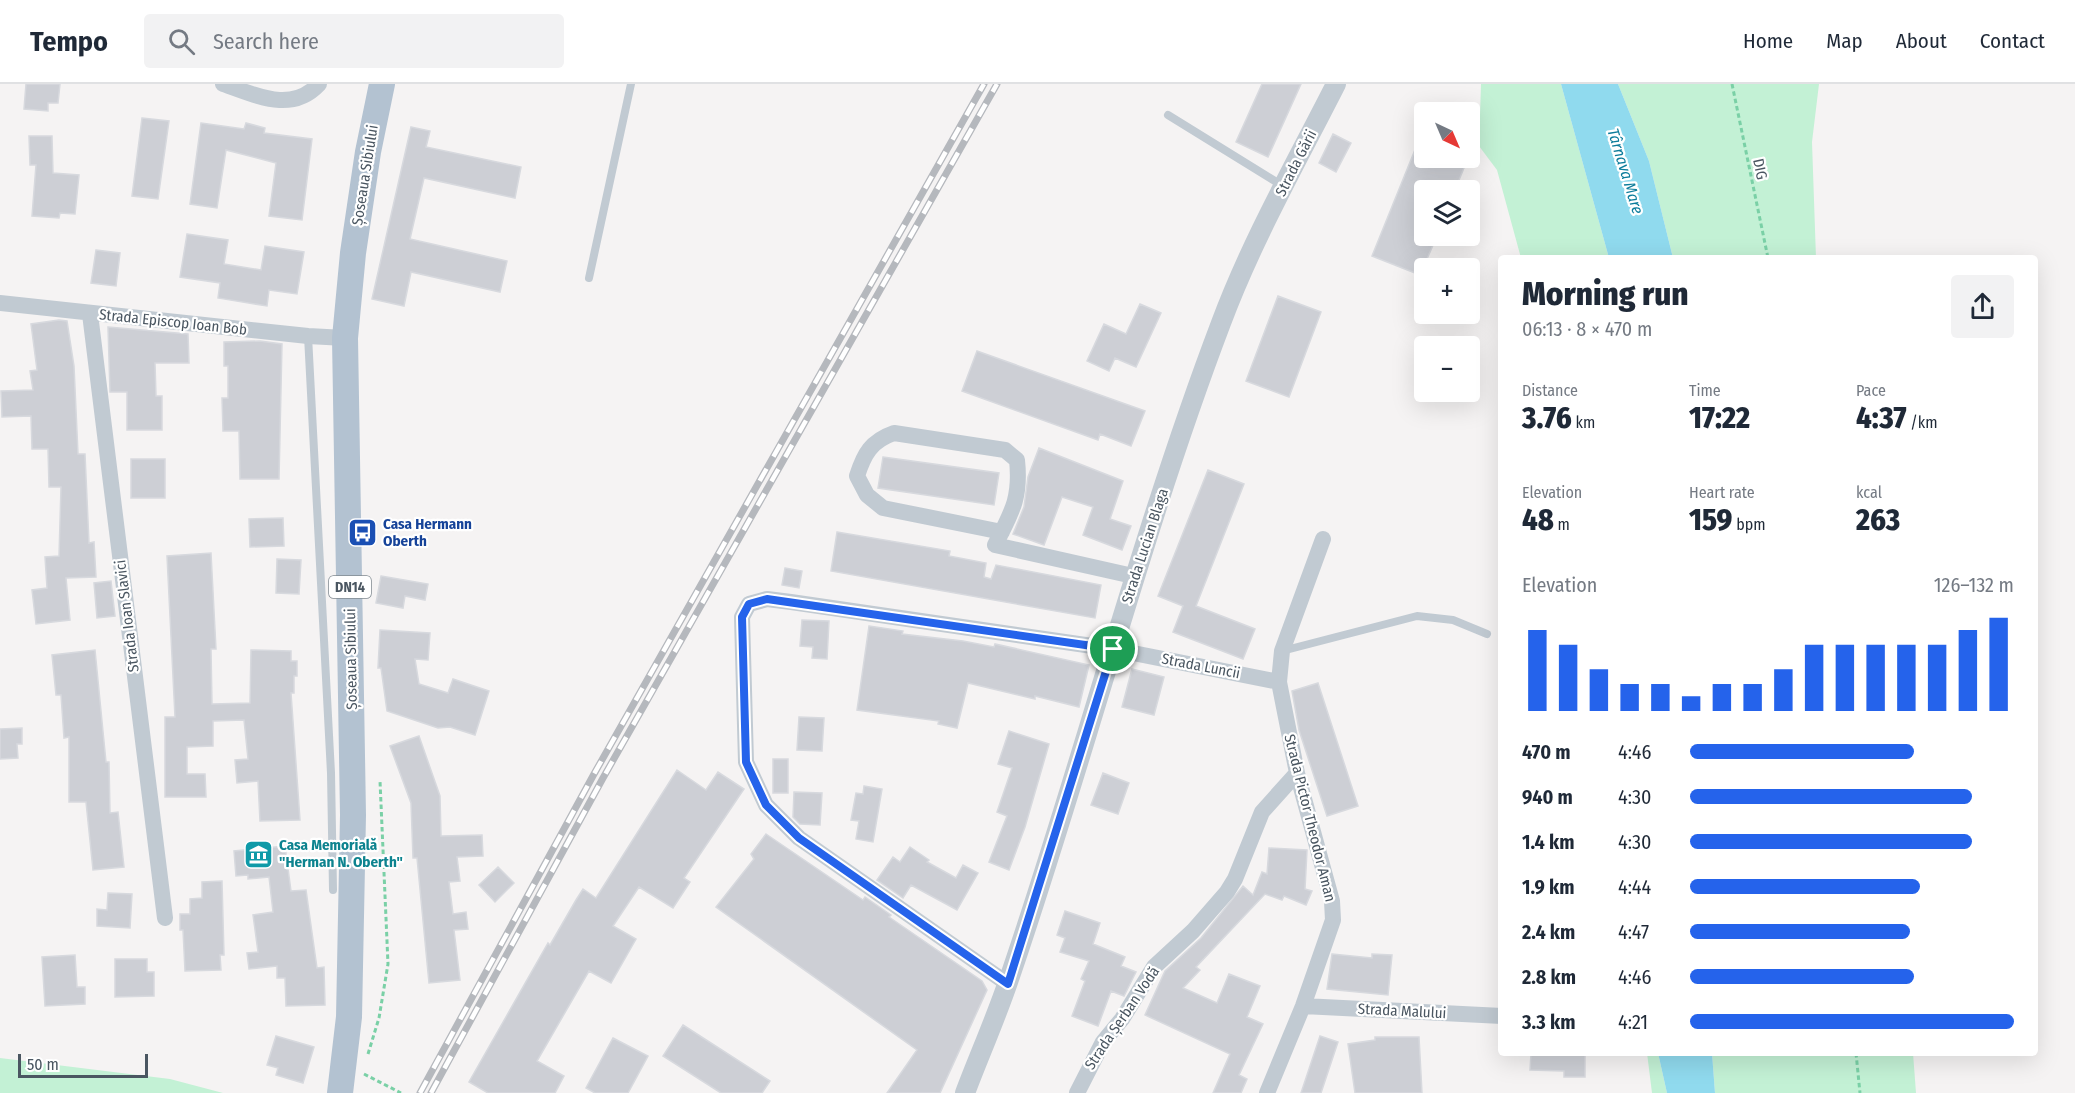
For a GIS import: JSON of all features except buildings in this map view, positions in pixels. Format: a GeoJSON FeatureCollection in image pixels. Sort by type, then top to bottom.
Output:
{"type":"FeatureCollection","features":[{"type":"Feature","properties":{"kind":"main road","name":"Șoseaua Sibiului"},"geometry":{"type":"LineString","coordinates":[[340,1093],[349,1017],[353,815],[345,338],[353,253],[368,152],[382,84]]}},
{"type":"Feature","properties":{"kind":"street"},"geometry":{"type":"LineString","coordinates":[[223,84],[275,101],[285,102],[306,95],[319,84]]}},
{"type":"Feature","properties":{"kind":"street","name":"Strada Gării"},"geometry":{"type":"LineString","coordinates":[[1256,241],[1335,84]]}},
{"type":"Feature","properties":{"kind":"street","name":"Strada Lucian Blaga"},"geometry":{"type":"LineString","coordinates":[[965,1093],[1008,984],[1113,649],[1133,576],[1221,321],[1256,241]]}},
{"type":"Feature","properties":{"kind":"street","name":"Strada Episcop Ioan Bob"},"geometry":{"type":"LineString","coordinates":[[0,303],[90,314],[345,338]]}},
{"type":"Feature","properties":{"kind":"street","name":"Strada Ioan Slavici"},"geometry":{"type":"LineString","coordinates":[[90,314],[165,918]]}},
{"type":"Feature","properties":{"kind":"street"},"geometry":{"type":"LineString","coordinates":[[1002,532],[882,508],[867,495],[857,476],[865,453],[879,438],[894,433],[1005,450],[1017,460],[1020,487],[1012,512],[1002,532],[995,545],[1133,576]]}},
{"type":"Feature","properties":{"kind":"street","name":"Strada Pictor Theodor Aman"},"geometry":{"type":"LineString","coordinates":[[1267,1093],[1303,1006],[1333,920],[1332,901],[1297,773],[1279,682],[1282,651],[1323,539]]}},
{"type":"Feature","properties":{"kind":"street","name":"Strada Luncii"},"geometry":{"type":"LineString","coordinates":[[1008,984],[799,838],[766,805],[746,762],[742,617],[749,604],[767,599],[1113,649],[1279,682]]}},
{"type":"Feature","properties":{"kind":"street","name":"Strada Șerban Vodă"},"geometry":{"type":"LineString","coordinates":[[1077,1093],[1103,1042],[1122,1019],[1154,967],[1193,931],[1227,892],[1235,879],[1262,812],[1297,773]]}},
{"type":"Feature","properties":{"kind":"street","name":"Strada Malului"},"geometry":{"type":"LineString","coordinates":[[1303,1006],[1498,1016]]}},
{"type":"Feature","properties":{"kind":"lane"},"geometry":{"type":"LineString","coordinates":[[590,278],[632,84]]}},
{"type":"Feature","properties":{"kind":"lane"},"geometry":{"type":"LineString","coordinates":[[1168,115],[1284,187]]}},
{"type":"Feature","properties":{"kind":"lane"},"geometry":{"type":"LineString","coordinates":[[308,336],[331,773],[333,890]]}},
{"type":"Feature","properties":{"kind":"lane"},"geometry":{"type":"LineString","coordinates":[[1282,651],[1417,616],[1453,620],[1487,634]]}},
{"type":"Feature","properties":{"kind":"path","name":"DIG"},"geometry":{"type":"LineString","coordinates":[[1732,84],[1767,255]]}},
{"type":"Feature","properties":{"kind":"path"},"geometry":{"type":"LineString","coordinates":[[365,1062],[379,1018],[388,964],[380,781]]}},
{"type":"Feature","properties":{"kind":"path"},"geometry":{"type":"LineString","coordinates":[[1856,1056],[1860,1093]]}},
{"type":"Feature","properties":{"kind":"path"},"geometry":{"type":"LineString","coordinates":[[362,1073],[401,1093]]}},
{"type":"Feature","properties":{"kind":"green space"},"geometry":{"type":"Polygon","coordinates":[[[1481,84],[1561,84],[1608,255],[1520,255],[1497,170],[1480,147],[1481,84]]]}},
{"type":"Feature","properties":{"kind":"green space"},"geometry":{"type":"Polygon","coordinates":[[[1618,84],[1819,84],[1812,142],[1816,255],[1672,255],[1649,161],[1618,84]]]}},
{"type":"Feature","properties":{"kind":"green space"},"geometry":{"type":"Polygon","coordinates":[[[1647,1056],[1659,1056],[1667,1093],[1652,1093],[1647,1056]]]}},
{"type":"Feature","properties":{"kind":"green space"},"geometry":{"type":"Polygon","coordinates":[[[1712,1056],[1913,1056],[1916,1093],[1715,1093],[1712,1056]]]}},
{"type":"Feature","properties":{"kind":"green space"},"geometry":{"type":"Polygon","coordinates":[[[0,1058],[170,1079],[223,1093],[0,1093],[0,1058]]]}},
{"type":"Feature","properties":{"kind":"water","name":"Târnava Mare"},"geometry":{"type":"Polygon","coordinates":[[[1561,84],[1618,84],[1649,161],[1672,255],[1608,255],[1561,84]]]}},
{"type":"Feature","properties":{"kind":"water"},"geometry":{"type":"Polygon","coordinates":[[[1659,1056],[1712,1056],[1715,1093],[1667,1093],[1659,1056]]]}},
{"type":"Feature","properties":{"kind":"railway"},"geometry":{"type":"LineString","coordinates":[[420,1093],[594,774],[984,84]]}},
{"type":"Feature","properties":{"kind":"railway"},"geometry":{"type":"LineString","coordinates":[[431,1093],[603,778],[997,84]]}},
{"type":"Feature","properties":{"kind":"place","name":"Casa Hermann Oberth"},"geometry":{"type":"Point","coordinates":[362,533]}},
{"type":"Feature","properties":{"kind":"place","name":"Casa Memorială \"Herman N. Oberth\""},"geometry":{"type":"Point","coordinates":[258,854]}},
{"type":"Feature","properties":{"kind":"route"},"geometry":{"type":"LineString","coordinates":[[767,599],[779,600],[1113,649],[1008,984],[799,838],[766,805],[746,762],[742,617],[749,604],[767,599]]}}]}
